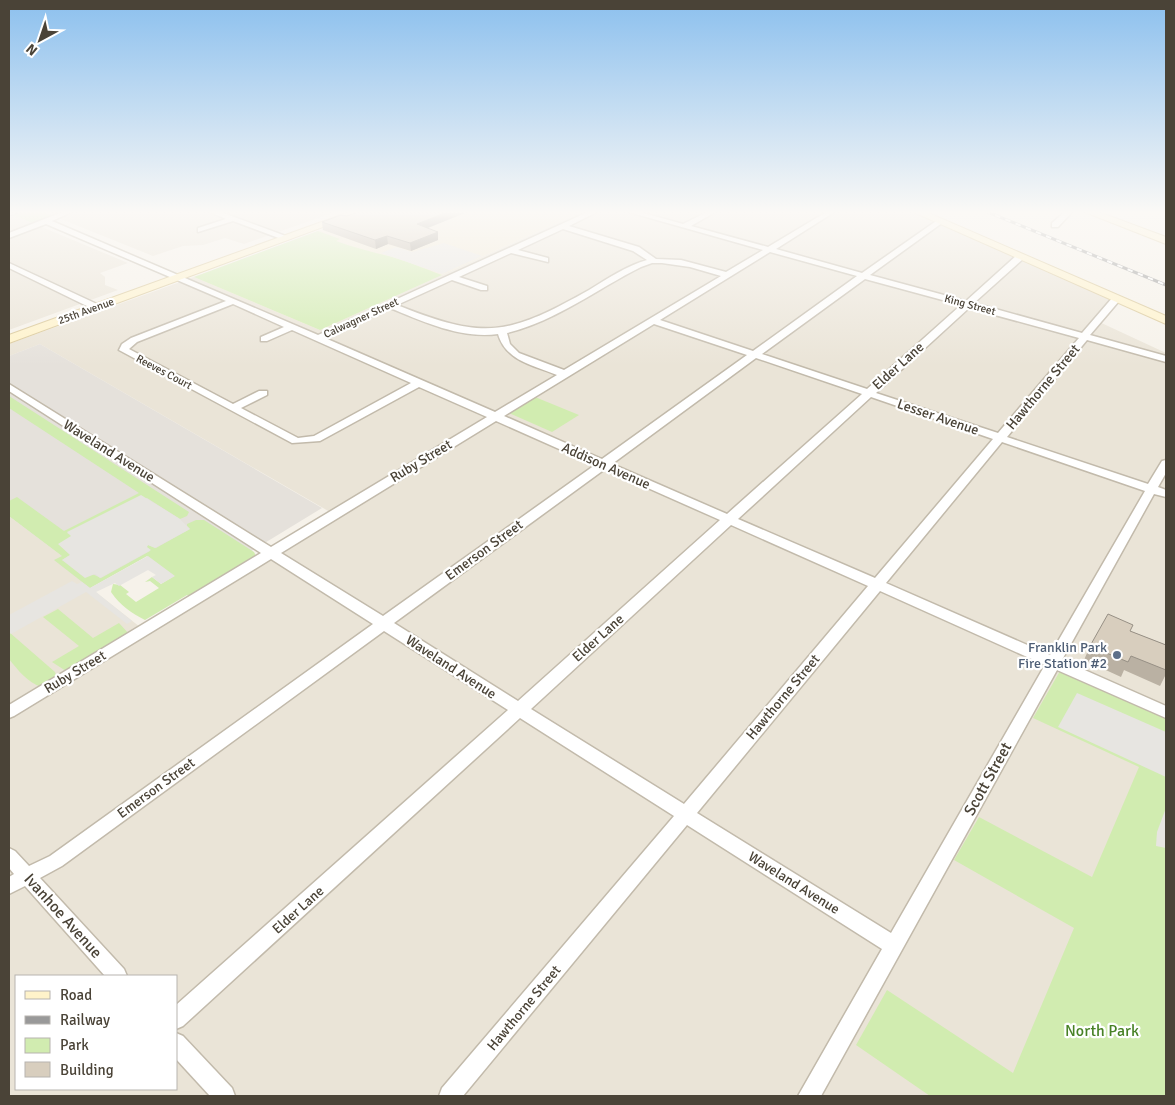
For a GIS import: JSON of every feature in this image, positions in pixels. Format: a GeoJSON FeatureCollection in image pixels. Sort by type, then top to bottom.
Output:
{"type":"FeatureCollection","features":[{"type":"Feature","properties":{"kind":"street","name":"Addison Avenue"},"geometry":{"type":"LineString","coordinates":[[145,263],[1166,712]]}},
{"type":"Feature","properties":{"kind":"street","name":"25th Avenue"},"geometry":{"type":"LineString","coordinates":[[9,339],[219,263]]}},
{"type":"Feature","properties":{"kind":"street","name":"Calwagner Street"},"geometry":{"type":"LineString","coordinates":[[318,338],[484,263]]}},
{"type":"Feature","properties":{"kind":"street"},"geometry":{"type":"LineString","coordinates":[[390,305],[444,327],[469,331],[502,331],[534,321],[648,263]]}},
{"type":"Feature","properties":{"kind":"street"},"geometry":{"type":"LineString","coordinates":[[677,263],[727,275]]}},
{"type":"Feature","properties":{"kind":"street","name":"Ruby Street"},"geometry":{"type":"LineString","coordinates":[[9,712],[748,263]]}},
{"type":"Feature","properties":{"kind":"street","name":"King Street"},"geometry":{"type":"LineString","coordinates":[[814,263],[1166,359]]}},
{"type":"Feature","properties":{"kind":"street","name":"Emerson Street"},"geometry":{"type":"LineString","coordinates":[[9,886],[56,861],[881,263]]}},
{"type":"Feature","properties":{"kind":"street","name":"Elder Lane"},"geometry":{"type":"LineString","coordinates":[[178,1018],[1014,263]]}},
{"type":"Feature","properties":{"kind":"street"},"geometry":{"type":"LineString","coordinates":[[1033,263],[1166,320]]}},
{"type":"Feature","properties":{"kind":"street"},"geometry":{"type":"LineString","coordinates":[[9,265],[96,307]]}},
{"type":"Feature","properties":{"kind":"street"},"geometry":{"type":"LineString","coordinates":[[452,277],[484,288]]}},
{"type":"Feature","properties":{"kind":"street","name":"Hawthorne Street"},"geometry":{"type":"LineString","coordinates":[[450,1096],[1116,299]]}},
{"type":"Feature","properties":{"kind":"street","name":"Reeves Court"},"geometry":{"type":"LineString","coordinates":[[233,301],[134,340],[125,346],[124,350],[296,441],[309,441],[419,384]]}},
{"type":"Feature","properties":{"kind":"street","name":"Lesser Avenue"},"geometry":{"type":"LineString","coordinates":[[652,320],[1166,494]]}},
{"type":"Feature","properties":{"kind":"street"},"geometry":{"type":"LineString","coordinates":[[264,339],[291,326]]}},
{"type":"Feature","properties":{"kind":"street"},"geometry":{"type":"LineString","coordinates":[[502,331],[506,345],[516,354],[564,374]]}},
{"type":"Feature","properties":{"kind":"street","name":"Waveland Avenue"},"geometry":{"type":"LineString","coordinates":[[9,387],[894,946]]}},
{"type":"Feature","properties":{"kind":"street"},"geometry":{"type":"LineString","coordinates":[[232,408],[263,393]]}},
{"type":"Feature","properties":{"kind":"street","name":"Scott Street"},"geometry":{"type":"LineString","coordinates":[[809,1096],[1166,463]]}},
{"type":"Feature","properties":{"kind":"street","name":"Ivanhoe Avenue"},"geometry":{"type":"LineString","coordinates":[[9,856],[116,975]]}},
{"type":"Feature","properties":{"kind":"street"},"geometry":{"type":"LineString","coordinates":[[178,1044],[224,1096]]}},
{"type":"Feature","properties":{"kind":"shaded area"},"geometry":{"type":"Polygon","coordinates":[[[9,263],[128,263],[100,273],[105,277],[105,285],[118,290],[9,330],[9,263]]]}},
{"type":"Feature","properties":{"kind":"shaded area"},"geometry":{"type":"Polygon","coordinates":[[[233,263],[469,263],[320,330],[194,277],[233,263]]]}},
{"type":"Feature","properties":{"kind":"shaded area"},"geometry":{"type":"Polygon","coordinates":[[[409,263],[467,263],[442,274],[409,263]]]}},
{"type":"Feature","properties":{"kind":"shaded area"},"geometry":{"type":"Polygon","coordinates":[[[469,263],[1027,263],[1112,300],[1095,320],[1166,353],[1166,1096],[9,1096],[9,516],[62,556],[55,560],[140,627],[330,512],[40,344],[9,356],[9,344],[194,277],[320,330],[469,263]]]}},
{"type":"Feature","properties":{"kind":"shaded area"},"geometry":{"type":"Polygon","coordinates":[[[40,344],[322,508],[191,588],[147,556],[90,588],[54,560],[62,556],[9,516],[9,356],[40,344]]]}},
{"type":"Feature","properties":{"kind":"shaded area"},"geometry":{"type":"Polygon","coordinates":[[[141,495],[180,519],[190,529],[155,548],[148,545],[147,547],[151,550],[100,578],[95,574],[85,578],[62,560],[70,555],[58,544],[71,536],[67,532],[141,495]]]}},
{"type":"Feature","properties":{"kind":"shaded area"},"geometry":{"type":"Polygon","coordinates":[[[148,556],[175,576],[161,584],[152,577],[156,575],[148,570],[119,586],[115,583],[96,592],[132,621],[127,624],[86,592],[11,634],[9,632],[9,615],[72,581],[77,584],[82,582],[90,588],[148,556]]]}},
{"type":"Feature","properties":{"kind":"shaded area"},"geometry":{"type":"Polygon","coordinates":[[[1077,693],[1166,732],[1166,777],[1058,727],[1077,693]]]}},
{"type":"Feature","properties":{"kind":"shaded area"},"geometry":{"type":"Polygon","coordinates":[[[1166,808],[1166,848],[1156,846],[1157,832],[1166,808]]]}},
{"type":"Feature","properties":{"kind":"green space"},"geometry":{"type":"Polygon","coordinates":[[[233,263],[409,263],[442,275],[320,330],[194,277],[233,263]]]}},
{"type":"Feature","properties":{"kind":"green space"},"geometry":{"type":"Polygon","coordinates":[[[9,396],[189,512],[187,516],[180,519],[147,498],[67,533],[71,535],[70,555],[62,560],[101,578],[150,551],[146,547],[148,545],[156,548],[190,529],[187,524],[196,520],[204,520],[254,552],[256,556],[190,597],[187,595],[145,620],[126,608],[111,592],[113,584],[120,585],[129,592],[126,594],[136,602],[159,588],[150,581],[145,582],[152,577],[161,584],[174,576],[147,556],[90,588],[54,560],[62,556],[9,516],[9,501],[17,497],[64,531],[139,493],[9,408],[9,396]]]}},
{"type":"Feature","properties":{"kind":"green space"},"geometry":{"type":"Polygon","coordinates":[[[535,397],[579,415],[552,432],[509,413],[535,397]]]}},
{"type":"Feature","properties":{"kind":"green space"},"geometry":{"type":"Polygon","coordinates":[[[58,609],[93,638],[119,623],[129,634],[66,671],[52,662],[79,646],[43,617],[58,609]]]}},
{"type":"Feature","properties":{"kind":"green space"},"geometry":{"type":"Polygon","coordinates":[[[9,632],[55,672],[57,678],[41,687],[23,675],[9,659],[9,632]]]}},
{"type":"Feature","properties":{"kind":"green space","name":"North Park"},"geometry":{"type":"Polygon","coordinates":[[[1060,671],[1166,718],[1166,1096],[930,1096],[856,1045],[887,990],[1013,1073],[1074,928],[954,860],[979,817],[1092,877],[1139,767],[1033,718],[1060,671]]]}},
{"type":"Feature","properties":{"kind":"building"},"geometry":{"type":"Polygon","coordinates":[[[1108,614],[1133,625],[1130,631],[1166,645],[1166,670],[1131,656],[1128,662],[1090,646],[1108,614]]]}},
{"type":"Feature","properties":{"kind":"railway"},"geometry":{"type":"LineString","coordinates":[[1111,263],[1166,285]]}},
{"type":"Feature","properties":{"kind":"place","name":"Franklin Park Fire Station #2"},"geometry":{"type":"Point","coordinates":[1117,655]}}]}
